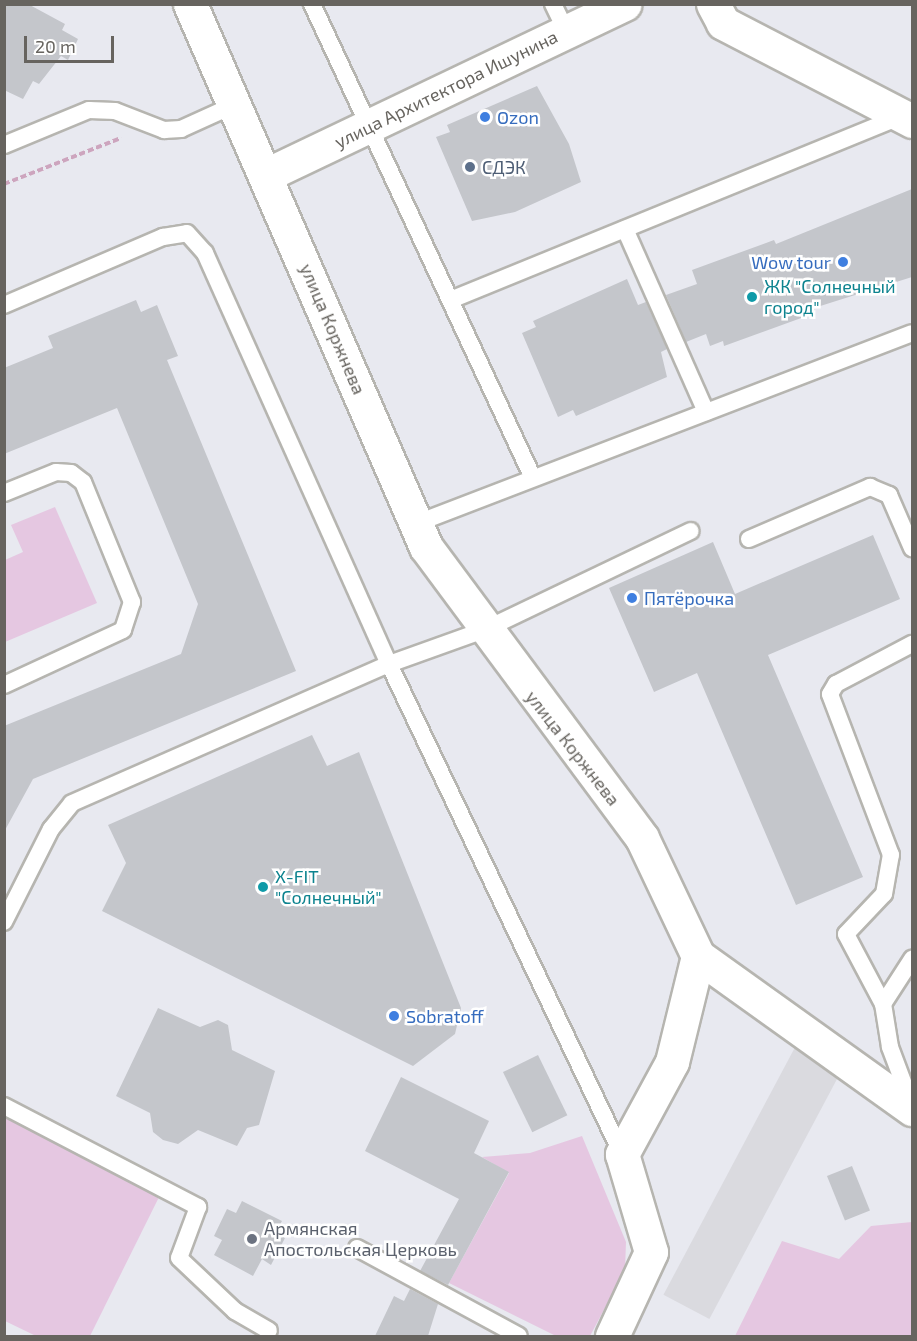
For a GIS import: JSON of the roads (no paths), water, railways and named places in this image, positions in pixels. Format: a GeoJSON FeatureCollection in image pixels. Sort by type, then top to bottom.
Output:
{"type":"FeatureCollection","features":[{"type":"Feature","properties":{"kind":"street","name":"улица Коржнева"},"geometry":{"type":"LineString","coordinates":[[190,4],[268,174],[415,524],[484,630],[642,838],[698,956]]}},
{"type":"Feature","properties":{"kind":"street","name":"улица Архитектора Ишунина"},"geometry":{"type":"LineString","coordinates":[[268,174],[368,126],[559,18],[624,4]]}},
{"type":"Feature","properties":{"kind":"street"},"geometry":{"type":"LineString","coordinates":[[713,4],[723,23],[908,118]]}},
{"type":"Feature","properties":{"kind":"street"},"geometry":{"type":"LineString","coordinates":[[612,1336],[651,1252],[622,1154],[672,1062],[698,956],[912,1108]]}},
{"type":"Feature","properties":{"kind":"lane"},"geometry":{"type":"LineString","coordinates":[[312,4],[368,126],[453,299],[534,478]]}},
{"type":"Feature","properties":{"kind":"lane"},"geometry":{"type":"LineString","coordinates":[[4,145],[88,110],[115,111],[152,126],[181,129],[236,104]]}},
{"type":"Feature","properties":{"kind":"lane"},"geometry":{"type":"LineString","coordinates":[[453,299],[908,118]]}},
{"type":"Feature","properties":{"kind":"lane"},"geometry":{"type":"LineString","coordinates":[[625,229],[706,412]]}},
{"type":"Feature","properties":{"kind":"lane"},"geometry":{"type":"LineString","coordinates":[[4,305],[163,237],[187,233],[205,253],[389,664],[622,1154]]}},
{"type":"Feature","properties":{"kind":"lane"},"geometry":{"type":"LineString","coordinates":[[415,524],[912,333]]}},
{"type":"Feature","properties":{"kind":"lane"},"geometry":{"type":"LineString","coordinates":[[4,493],[56,472],[71,473],[83,482],[132,602],[123,630],[4,685]]}},
{"type":"Feature","properties":{"kind":"lane"},"geometry":{"type":"LineString","coordinates":[[748,539],[870,487],[889,495],[912,548]]}},
{"type":"Feature","properties":{"kind":"lane"},"geometry":{"type":"LineString","coordinates":[[4,922],[51,829],[72,803],[389,664],[484,630],[691,531]]}},
{"type":"Feature","properties":{"kind":"lane"},"geometry":{"type":"LineString","coordinates":[[912,644],[836,684],[830,694],[891,855],[884,894],[846,934],[883,1004],[890,1047],[912,1108]]}},
{"type":"Feature","properties":{"kind":"lane"},"geometry":{"type":"LineString","coordinates":[[883,1004],[912,959]]}},
{"type":"Feature","properties":{"kind":"lane"},"geometry":{"type":"LineString","coordinates":[[4,1107],[198,1207],[179,1258],[235,1311],[269,1331]]}},
{"type":"Feature","properties":{"kind":"lane"},"geometry":{"type":"LineString","coordinates":[[357,1248],[519,1336]]}},
{"type":"Feature","properties":{"kind":"place","name":"Ozon"},"geometry":{"type":"Point","coordinates":[485,117]}},
{"type":"Feature","properties":{"kind":"place","name":"СДЭК"},"geometry":{"type":"Point","coordinates":[470,167]}},
{"type":"Feature","properties":{"kind":"place","name":"Wow tour"},"geometry":{"type":"Point","coordinates":[843,262]}},
{"type":"Feature","properties":{"kind":"place","name":"ЖК \"Солнечный город\""},"geometry":{"type":"Point","coordinates":[752,297]}},
{"type":"Feature","properties":{"kind":"place","name":"Пятёрочка"},"geometry":{"type":"Point","coordinates":[632,598]}},
{"type":"Feature","properties":{"kind":"place","name":"X-FIT \"Солнечный\""},"geometry":{"type":"Point","coordinates":[263,887]}},
{"type":"Feature","properties":{"kind":"place","name":"Sobratoff"},"geometry":{"type":"Point","coordinates":[394,1016]}},
{"type":"Feature","properties":{"kind":"place","name":"Армянская Апостольская Церковь"},"geometry":{"type":"Point","coordinates":[252,1239]}}]}
